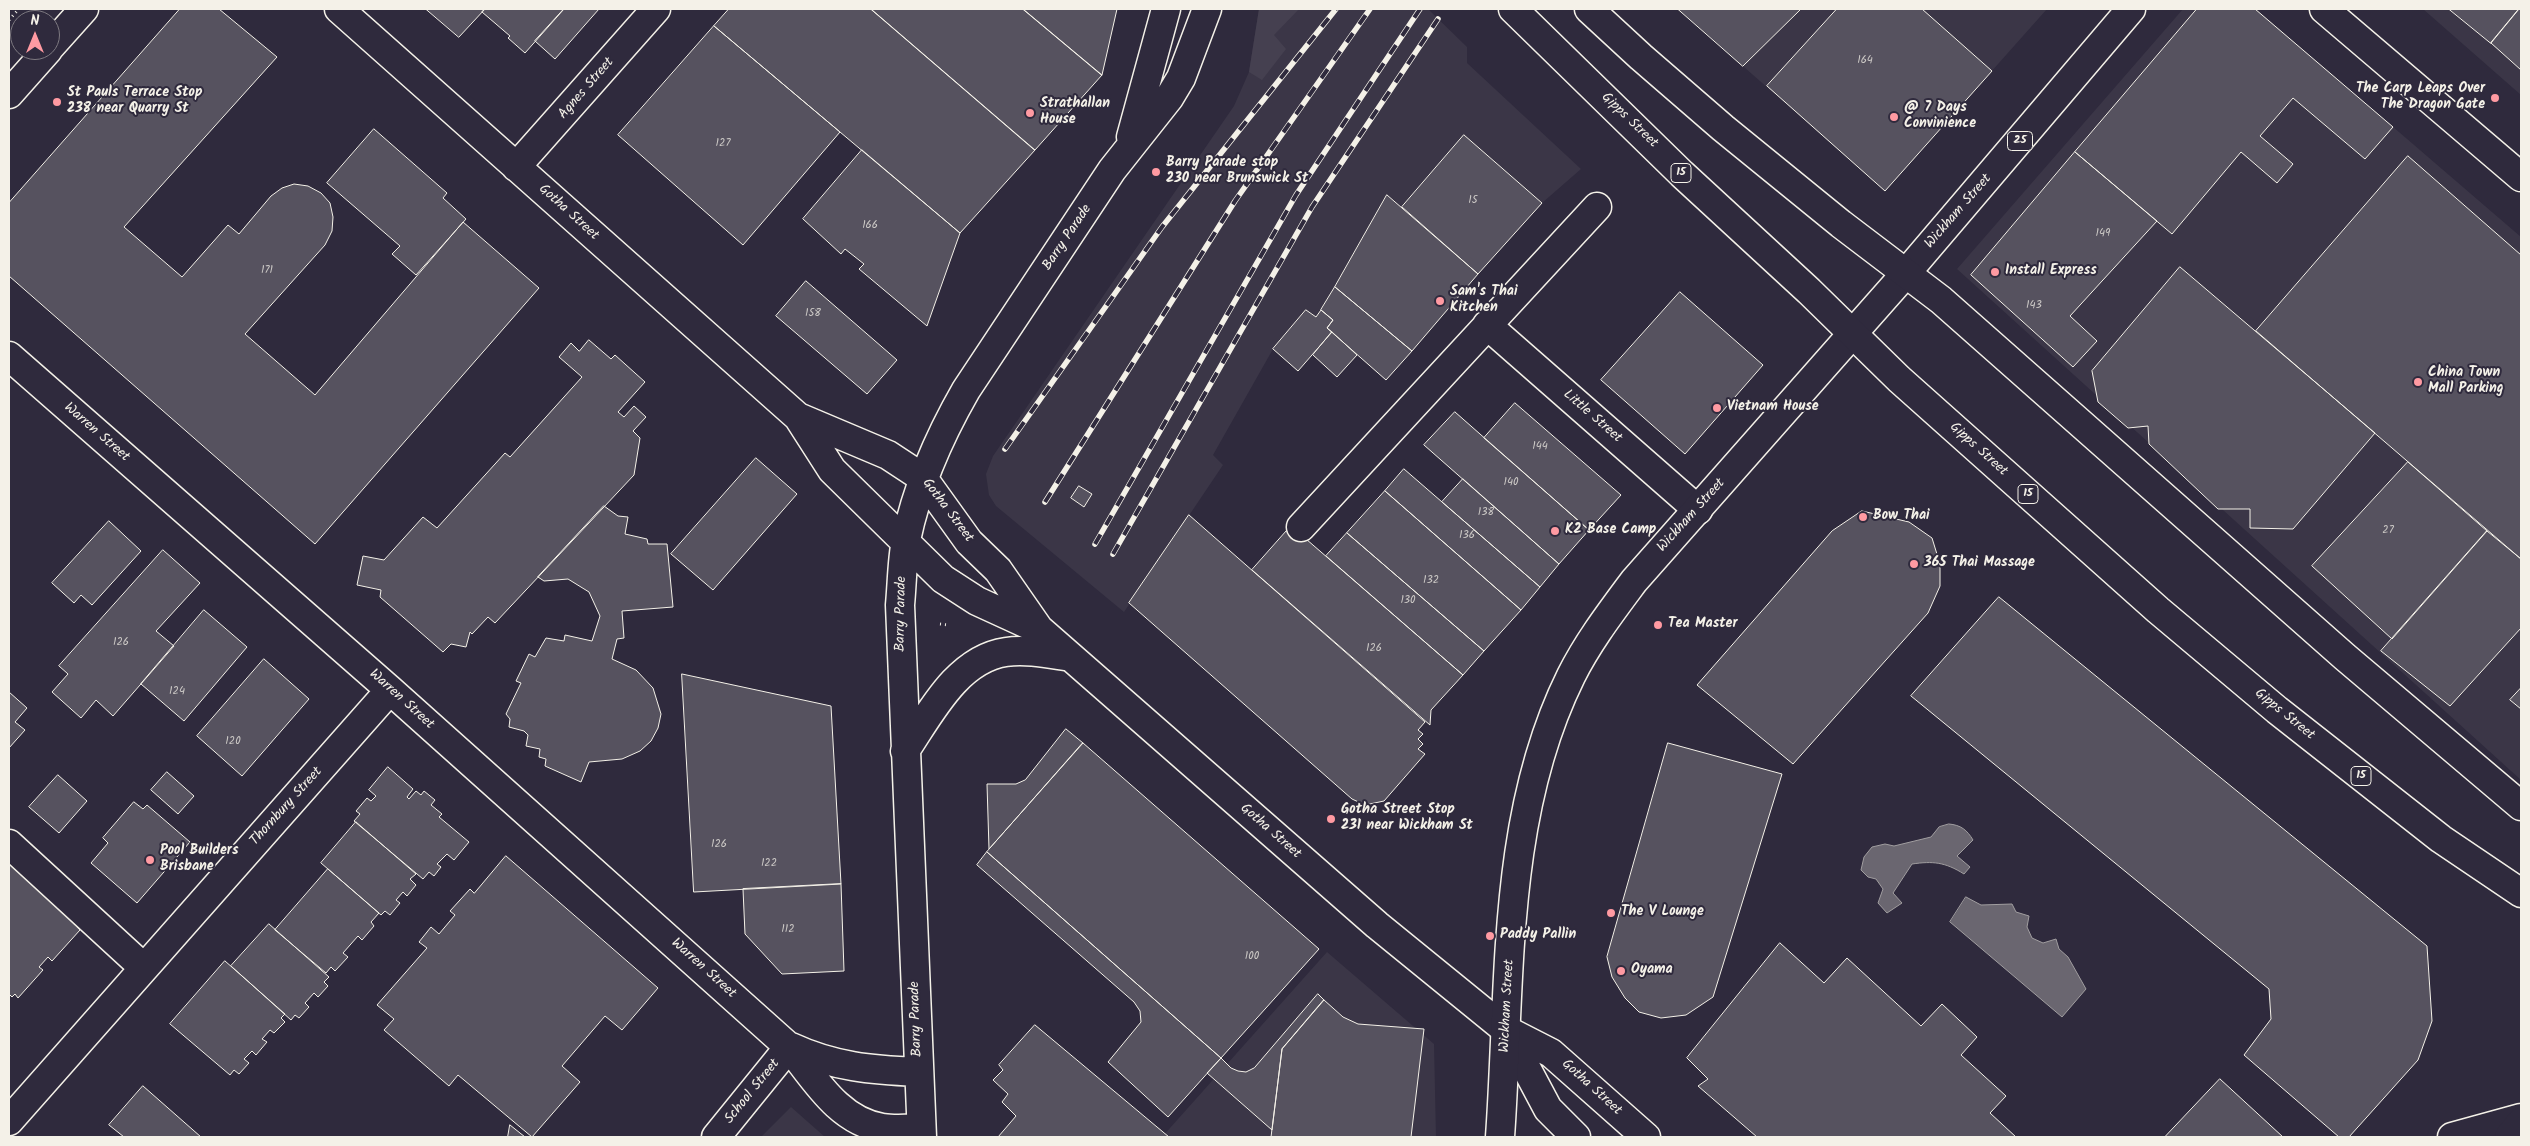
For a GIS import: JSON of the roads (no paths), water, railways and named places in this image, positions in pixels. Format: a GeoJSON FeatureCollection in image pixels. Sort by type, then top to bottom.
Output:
{"type":"FeatureCollection","features":[{"type":"Feature","properties":{"kind":"main road"},"geometry":{"type":"LineString","coordinates":[[60,36],[84,9]]}},
{"type":"Feature","properties":{"kind":"main road","name":"Gotha Street"},"geometry":{"type":"LineString","coordinates":[[338,9],[798,417],[832,470],[943,579],[977,601],[1039,629]]}},
{"type":"Feature","properties":{"kind":"main road","name":"Agnes Street"},"geometry":{"type":"LineString","coordinates":[[516,167],[656,9]]}},
{"type":"Feature","properties":{"kind":"main road","name":"Barry Parade"},"geometry":{"type":"LineString","coordinates":[[1126,152],[1148,80],[1166,9]]}},
{"type":"Feature","properties":{"kind":"main road","name":"Barry Parade"},"geometry":{"type":"LineString","coordinates":[[922,1133],[900,605],[906,542],[923,478],[947,422],[966,390],[1126,152],[1169,98],[1181,78],[1207,9]]}},
{"type":"Feature","properties":{"kind":"main road","name":"Gipps Street"},"geometry":{"type":"LineString","coordinates":[[1512,9],[1682,174],[1899,379],[2207,652],[2441,839],[2521,893]]}},
{"type":"Feature","properties":{"kind":"main road"},"geometry":{"type":"LineString","coordinates":[[1589,9],[1723,128],[1841,224],[1907,272],[2345,657],[2521,806]]}},
{"type":"Feature","properties":{"kind":"main road","name":"Wickham Street"},"geometry":{"type":"LineString","coordinates":[[1500,1137],[1512,928],[1524,823],[1546,737],[1571,676],[1600,627],[1634,581],[1907,272],[2132,9]]}},
{"type":"Feature","properties":{"kind":"main road"},"geometry":{"type":"LineString","coordinates":[[2324,9],[2521,177]]}},
{"type":"Feature","properties":{"kind":"main road"},"geometry":{"type":"LineString","coordinates":[[9,94],[39,60]]}},
{"type":"Feature","properties":{"kind":"main road"},"geometry":{"type":"LineString","coordinates":[[1301,527],[1597,207]]}},
{"type":"Feature","properties":{"kind":"main road","name":"Little Street"},"geometry":{"type":"LineString","coordinates":[[1487,325],[1698,510]]}},
{"type":"Feature","properties":{"kind":"main road","name":"Warren Street"},"geometry":{"type":"LineString","coordinates":[[9,356],[390,690],[789,1047],[831,1100],[842,1110],[867,1124],[922,1133]]}},
{"type":"Feature","properties":{"kind":"main road","name":"Gotha Street"},"geometry":{"type":"LineString","coordinates":[[798,417],[888,454],[923,478],[969,542],[998,570],[1039,629],[1377,925],[1506,1030],[1551,1053],[1646,1137]]}},
{"type":"Feature","properties":{"kind":"main road"},"geometry":{"type":"LineString","coordinates":[[905,751],[937,704],[959,677],[973,664],[989,656],[1007,652],[1041,653],[1070,657]]}},
{"type":"Feature","properties":{"kind":"main road","name":"Thornbury Street"},"geometry":{"type":"LineString","coordinates":[[9,1121],[390,690]]}},
{"type":"Feature","properties":{"kind":"main road"},"geometry":{"type":"LineString","coordinates":[[9,844],[144,968]]}},
{"type":"Feature","properties":{"kind":"main road","name":"Gotha Street"},"geometry":{"type":"LineString","coordinates":[[1506,1030],[1548,1110],[1576,1137]]}},
{"type":"Feature","properties":{"kind":"main road","name":"Warren Street"},"geometry":{"type":"LineString","coordinates":[[789,1047],[816,1059],[861,1069],[918,1072]]}},
{"type":"Feature","properties":{"kind":"main road","name":"School Street"},"geometry":{"type":"LineString","coordinates":[[716,1137],[789,1047]]}},
{"type":"Feature","properties":{"kind":"main road"},"geometry":{"type":"LineString","coordinates":[[2452,1137],[2521,1118]]}},
{"type":"Feature","properties":{"kind":"main road"},"geometry":{"type":"LineString","coordinates":[[2509,1137],[2521,1122]]}},
{"type":"Feature","properties":{"kind":"railway"},"geometry":{"type":"LineString","coordinates":[[1005,449],[1162,227],[1336,9]]}},
{"type":"Feature","properties":{"kind":"railway"},"geometry":{"type":"LineString","coordinates":[[1045,502],[1235,201],[1370,9]]}},
{"type":"Feature","properties":{"kind":"railway"},"geometry":{"type":"LineString","coordinates":[[1095,544],[1296,195],[1420,9]]}},
{"type":"Feature","properties":{"kind":"railway"},"geometry":{"type":"LineString","coordinates":[[1113,554],[1312,207],[1438,19]]}},
{"type":"Feature","properties":{"kind":"place","name":"The Carp Leaps Over The Dragon Gate"},"geometry":{"type":"Point","coordinates":[2495,98]}},
{"type":"Feature","properties":{"kind":"place","name":"St Pauls Terrace Stop 238 near Quarry St"},"geometry":{"type":"Point","coordinates":[57,102]}},
{"type":"Feature","properties":{"kind":"place","name":"Strathallan House"},"geometry":{"type":"Point","coordinates":[1030,113]}},
{"type":"Feature","properties":{"kind":"place","name":"@ 7 Days Convinience"},"geometry":{"type":"Point","coordinates":[1894,117]}},
{"type":"Feature","properties":{"kind":"place","name":"Barry Parade stop 230 near Brunswick St"},"geometry":{"type":"Point","coordinates":[1156,172]}},
{"type":"Feature","properties":{"kind":"place","name":"Install Express"},"geometry":{"type":"Point","coordinates":[1995,272]}},
{"type":"Feature","properties":{"kind":"place","name":"Sam's Thai Kitchen"},"geometry":{"type":"Point","coordinates":[1440,301]}},
{"type":"Feature","properties":{"kind":"place","name":"China Town Mall Parking"},"geometry":{"type":"Point","coordinates":[2418,382]}},
{"type":"Feature","properties":{"kind":"place","name":"Vietnam House"},"geometry":{"type":"Point","coordinates":[1717,408]}},
{"type":"Feature","properties":{"kind":"place","name":"Bow Thai"},"geometry":{"type":"Point","coordinates":[1863,517]}},
{"type":"Feature","properties":{"kind":"place","name":"K2 Base Camp"},"geometry":{"type":"Point","coordinates":[1555,531]}},
{"type":"Feature","properties":{"kind":"place","name":"365 Thai Massage"},"geometry":{"type":"Point","coordinates":[1914,564]}},
{"type":"Feature","properties":{"kind":"place","name":"Tea Master"},"geometry":{"type":"Point","coordinates":[1658,625]}},
{"type":"Feature","properties":{"kind":"place","name":"Gotha Street Stop 231 near Wickham St"},"geometry":{"type":"Point","coordinates":[1331,819]}},
{"type":"Feature","properties":{"kind":"place","name":"Pool Builders Brisbane"},"geometry":{"type":"Point","coordinates":[150,860]}},
{"type":"Feature","properties":{"kind":"place","name":"The V Lounge"},"geometry":{"type":"Point","coordinates":[1611,913]}},
{"type":"Feature","properties":{"kind":"place","name":"Paddy Pallin"},"geometry":{"type":"Point","coordinates":[1490,936]}},
{"type":"Feature","properties":{"kind":"place","name":"Oyama"},"geometry":{"type":"Point","coordinates":[1621,971]}}]}
